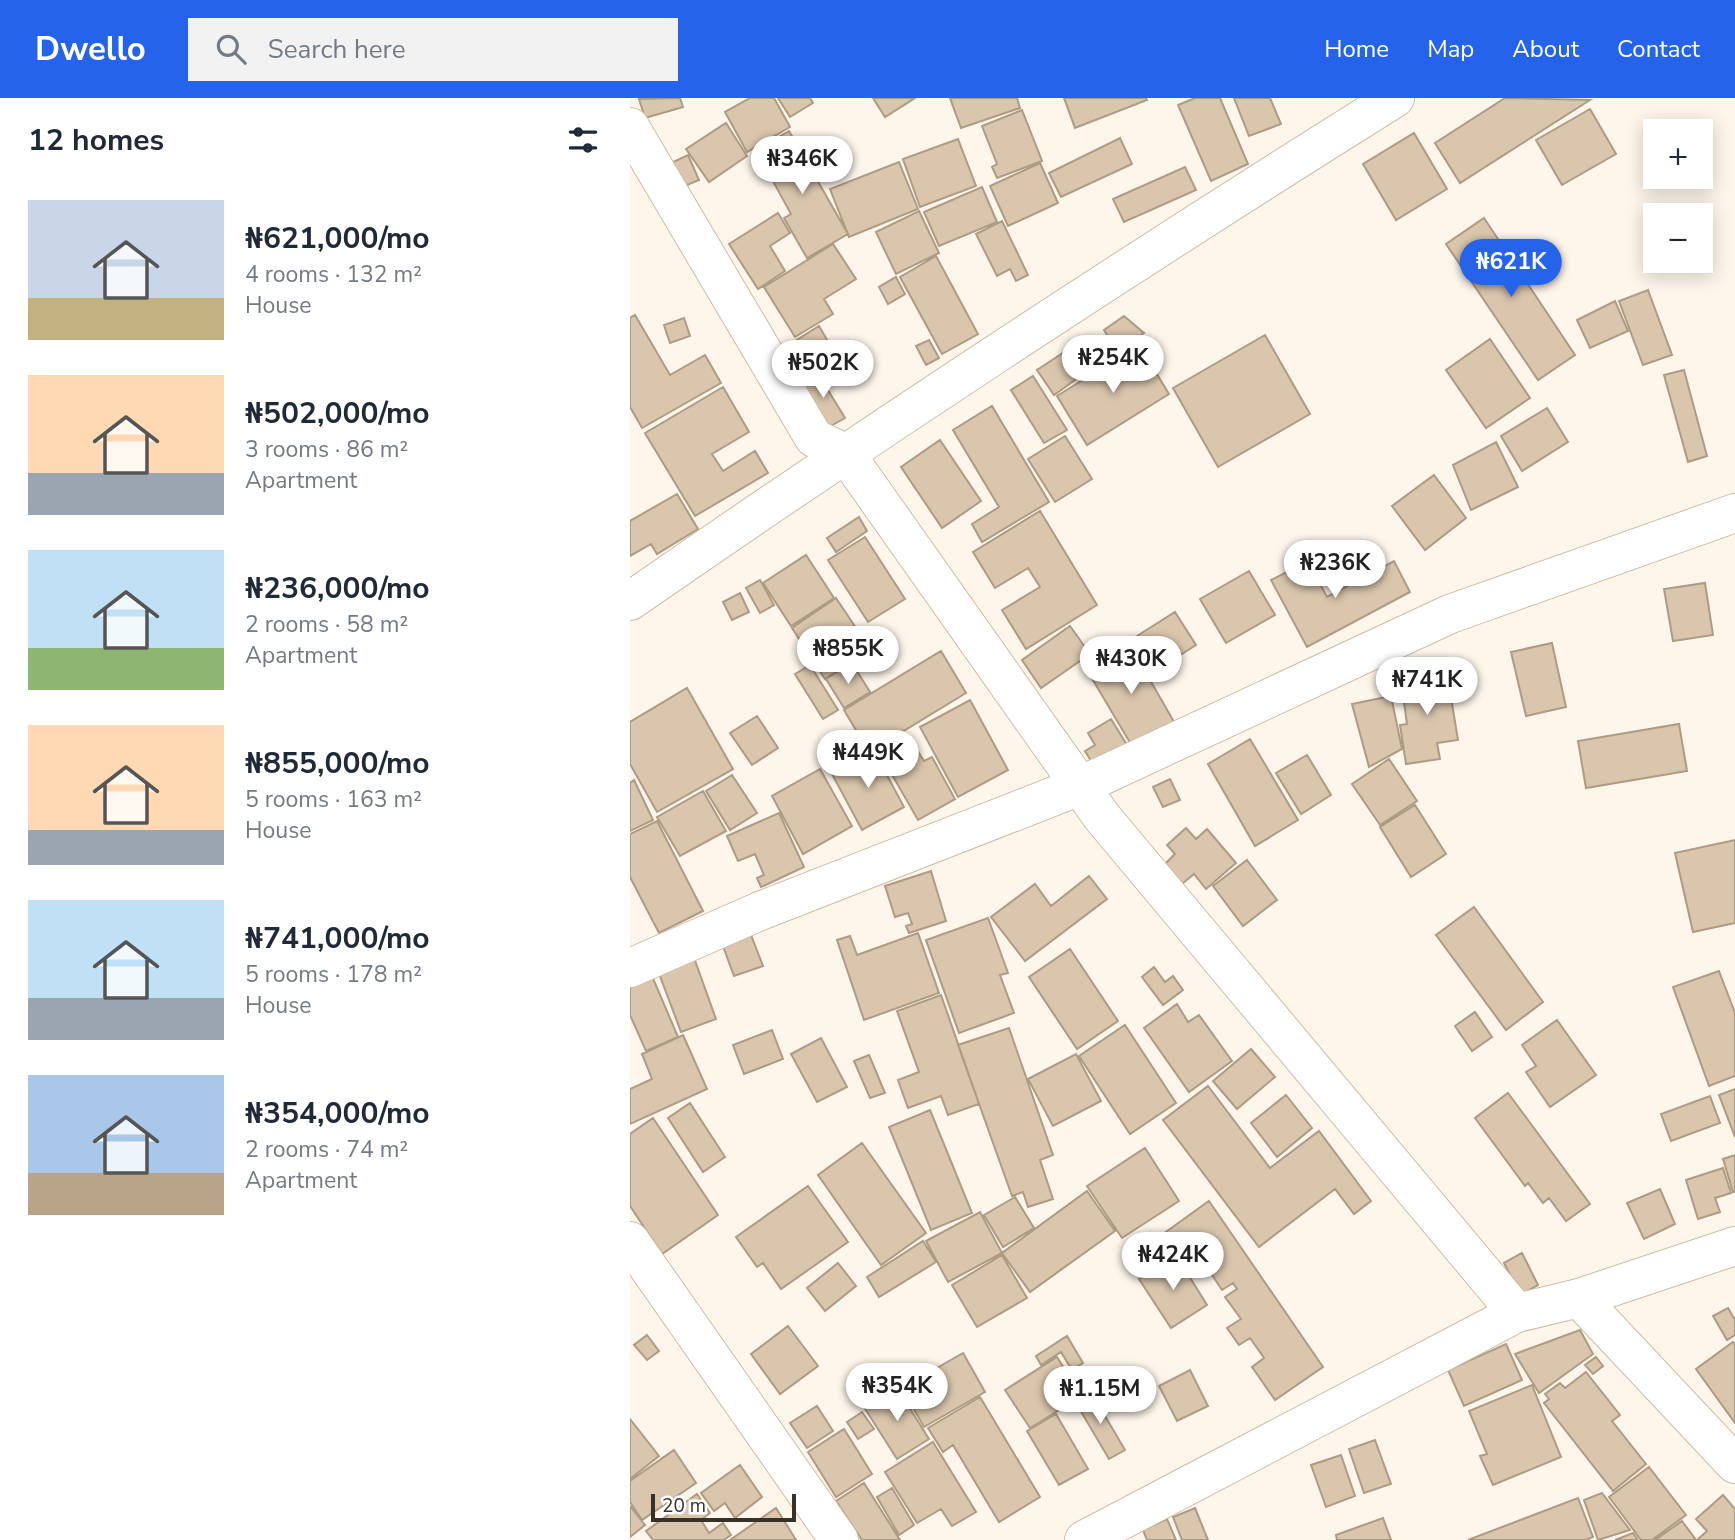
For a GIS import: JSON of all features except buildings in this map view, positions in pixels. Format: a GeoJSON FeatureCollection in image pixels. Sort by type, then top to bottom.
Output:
{"type":"FeatureCollection","features":[{"type":"Feature","properties":{"kind":"street"},"geometry":{"type":"LineString","coordinates":[[630,601],[845,453],[1124,270],[1395,98]]}},
{"type":"Feature","properties":{"kind":"street"},"geometry":{"type":"LineString","coordinates":[[630,127],[814,439],[845,453],[1080,786],[1517,1313]]}},
{"type":"Feature","properties":{"kind":"street"},"geometry":{"type":"LineString","coordinates":[[630,968],[760,911],[1080,786],[1450,614],[1735,513]]}},
{"type":"Feature","properties":{"kind":"street"},"geometry":{"type":"LineString","coordinates":[[630,1241],[839,1540]]}},
{"type":"Feature","properties":{"kind":"street"},"geometry":{"type":"LineString","coordinates":[[1084,1540],[1517,1313],[1580,1298],[1735,1246]]}},
{"type":"Feature","properties":{"kind":"street"},"geometry":{"type":"LineString","coordinates":[[1580,1298],[1735,1464]]}}]}
